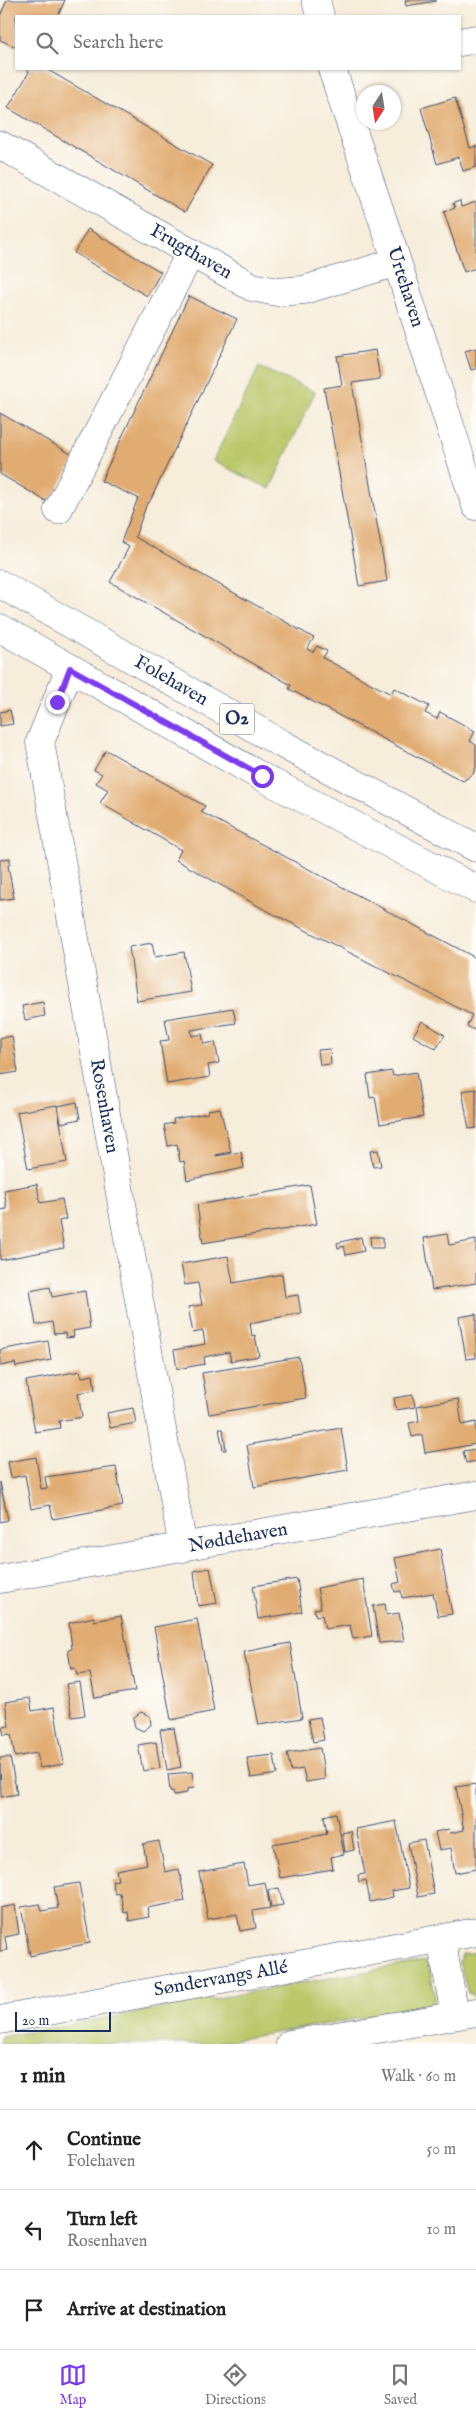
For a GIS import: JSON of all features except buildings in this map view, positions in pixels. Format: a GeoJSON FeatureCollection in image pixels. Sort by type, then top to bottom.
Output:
{"type":"FeatureCollection","features":[{"type":"Feature","properties":{"kind":"street"},"geometry":{"type":"LineString","coordinates":[[316,0],[320,15]]}},
{"type":"Feature","properties":{"kind":"street"},"geometry":{"type":"LineString","coordinates":[[461,42],[476,39]]}},
{"type":"Feature","properties":{"kind":"street","name":"Urtehaven"},"geometry":{"type":"LineString","coordinates":[[332,70],[476,506]]}},
{"type":"Feature","properties":{"kind":"street","name":"Frugthaven"},"geometry":{"type":"LineString","coordinates":[[0,145],[252,287],[277,292],[304,290],[397,262]]}},
{"type":"Feature","properties":{"kind":"street"},"geometry":{"type":"LineString","coordinates":[[58,510],[191,252]]}},
{"type":"Feature","properties":{"kind":"street","name":"Folehaven"},"geometry":{"type":"LineString","coordinates":[[0,584],[282,744],[476,848]]}},
{"type":"Feature","properties":{"kind":"street","name":"Folehaven"},"geometry":{"type":"LineString","coordinates":[[0,628],[262,776],[476,890]]}},
{"type":"Feature","properties":{"kind":"street","name":"Rosenhaven"},"geometry":{"type":"LineString","coordinates":[[70,668],[40,742],[183,1548]]}},
{"type":"Feature","properties":{"kind":"street","name":"Nøddehaven"},"geometry":{"type":"LineString","coordinates":[[0,1579],[476,1495]]}},
{"type":"Feature","properties":{"kind":"street","name":"Søndervangs Allé"},"geometry":{"type":"LineString","coordinates":[[0,2020],[476,1932]]}},
{"type":"Feature","properties":{"kind":"street"},"geometry":{"type":"LineString","coordinates":[[290,2044],[466,2014],[441,1939]]}},
{"type":"Feature","properties":{"kind":"green space"},"geometry":{"type":"Polygon","coordinates":[[[259,367],[315,392],[270,489],[213,461],[259,367]]]}},
{"type":"Feature","properties":{"kind":"green space"},"geometry":{"type":"Polygon","coordinates":[[[476,1952],[475,1997],[468,1993],[459,1962],[462,1954],[476,1952]]]}},
{"type":"Feature","properties":{"kind":"green space"},"geometry":{"type":"Polygon","coordinates":[[[424,1961],[429,1964],[435,1997],[433,2004],[425,2007],[210,2044],[0,2044],[0,2037],[424,1961]]]}},
{"type":"Feature","properties":{"kind":"route"},"geometry":{"type":"LineString","coordinates":[[57,702],[70,668],[262,776]]}}]}
